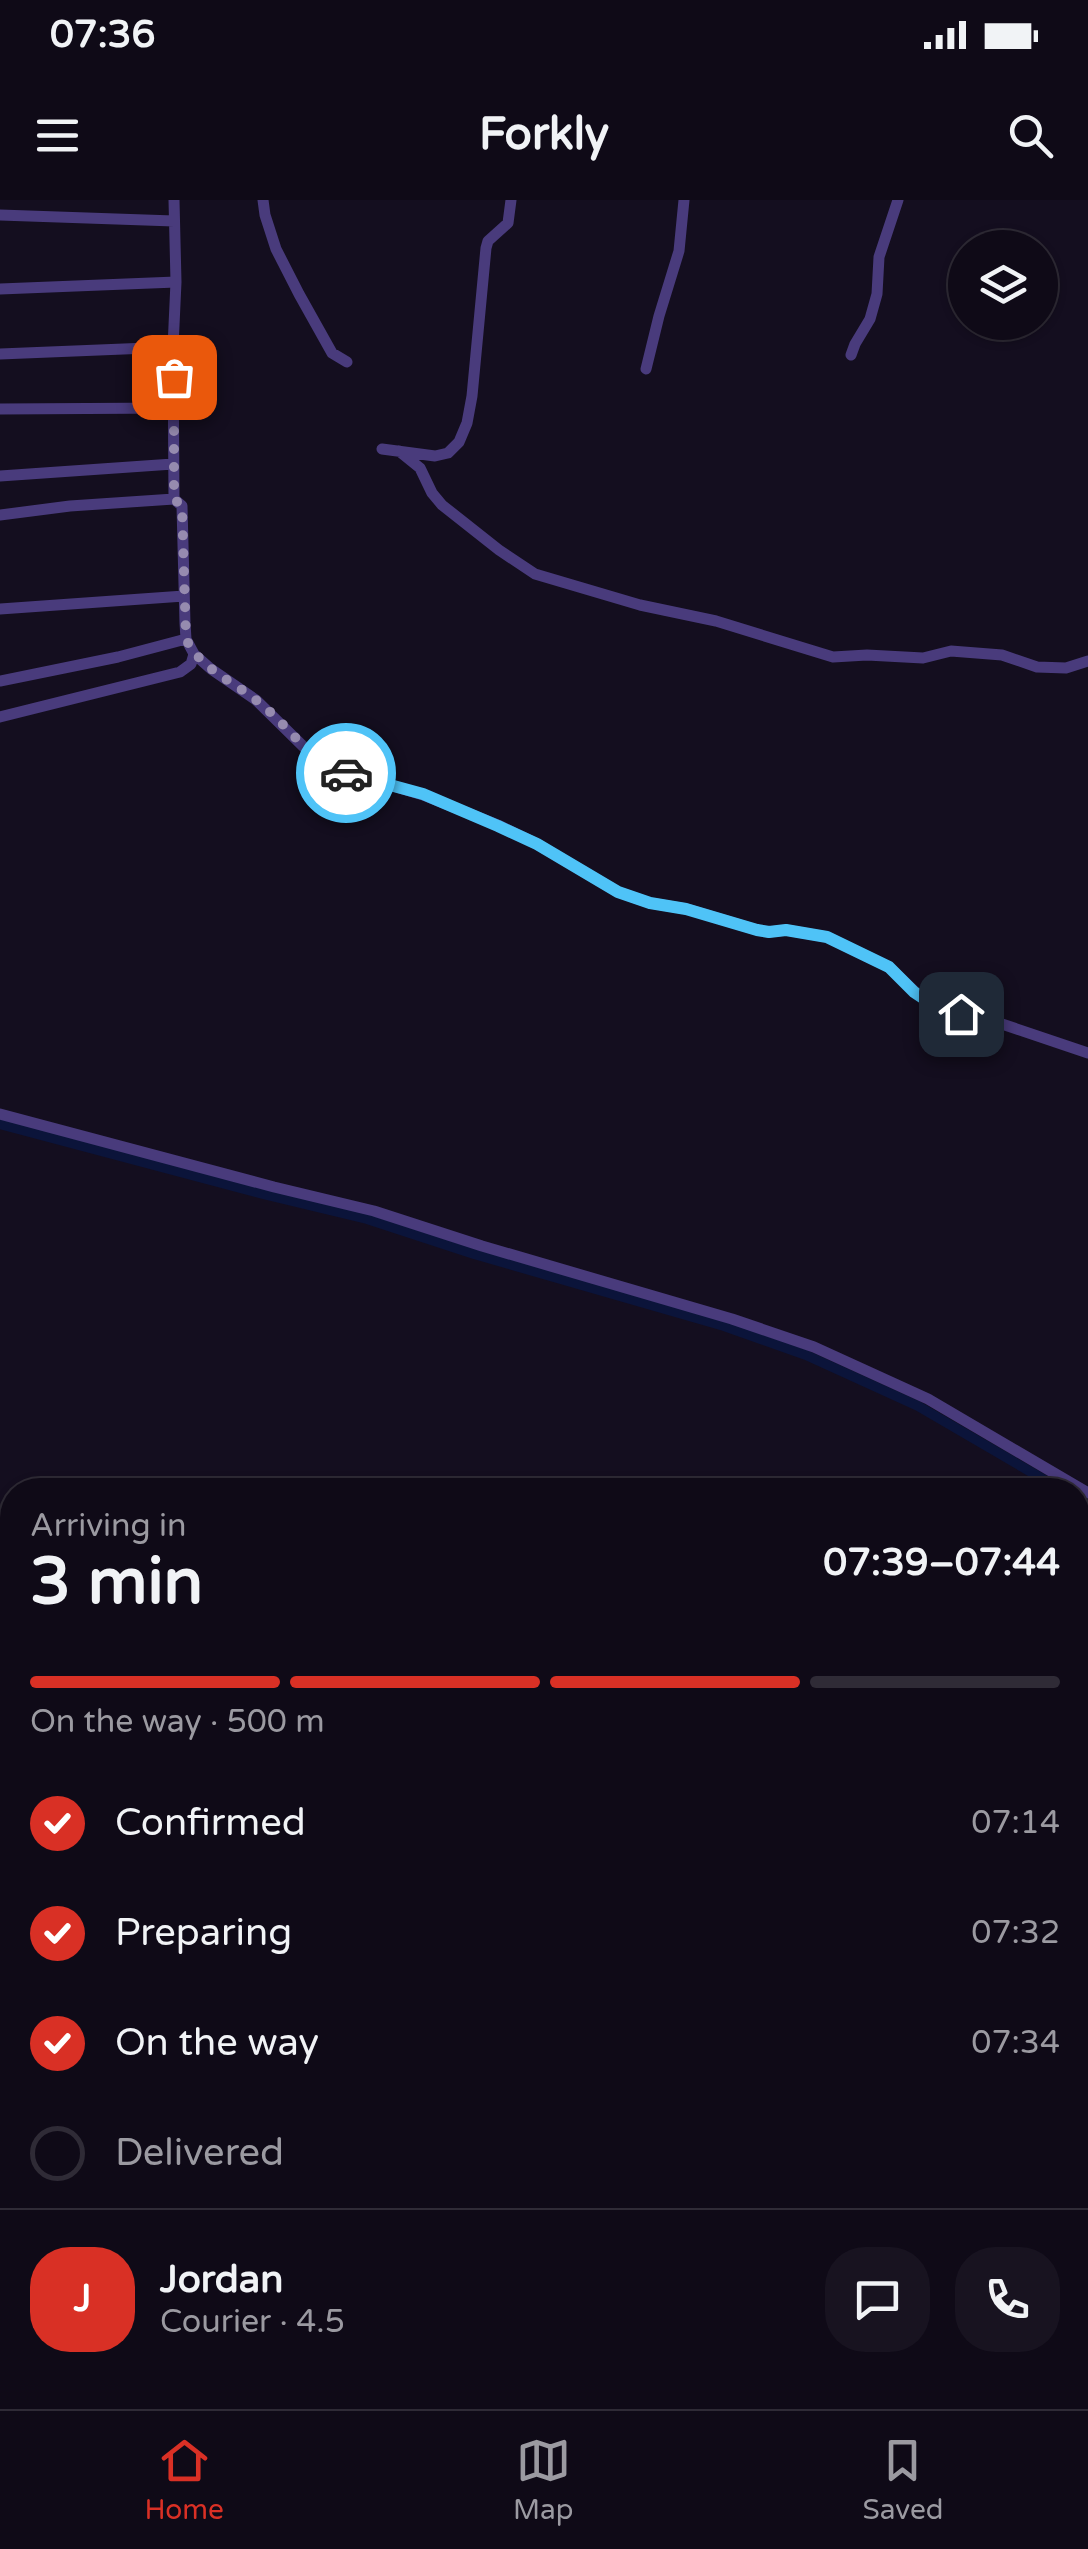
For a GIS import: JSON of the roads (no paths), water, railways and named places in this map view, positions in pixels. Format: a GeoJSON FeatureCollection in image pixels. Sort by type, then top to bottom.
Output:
{"type":"FeatureCollection","features":[{"type":"Feature","properties":{"kind":"street"},"geometry":{"type":"LineString","coordinates":[[174,200],[174,499]]}},
{"type":"Feature","properties":{"kind":"street"},"geometry":{"type":"LineString","coordinates":[[262,200],[276,249],[299,294],[332,353],[347,362]]}},
{"type":"Feature","properties":{"kind":"street"},"geometry":{"type":"LineString","coordinates":[[382,449],[435,456],[460,442],[472,396],[486,248],[488,241],[508,223],[511,200]]}},
{"type":"Feature","properties":{"kind":"street"},"geometry":{"type":"LineString","coordinates":[[646,369],[680,251],[684,200]]}},
{"type":"Feature","properties":{"kind":"street"},"geometry":{"type":"LineString","coordinates":[[851,355],[870,319],[879,257],[898,200]]}},
{"type":"Feature","properties":{"kind":"street"},"geometry":{"type":"LineString","coordinates":[[0,215],[174,221]]}},
{"type":"Feature","properties":{"kind":"street"},"geometry":{"type":"LineString","coordinates":[[0,288],[176,282]]}},
{"type":"Feature","properties":{"kind":"street"},"geometry":{"type":"LineString","coordinates":[[0,354],[173,347]]}},
{"type":"Feature","properties":{"kind":"street"},"geometry":{"type":"LineString","coordinates":[[0,409],[174,408]]}},
{"type":"Feature","properties":{"kind":"street"},"geometry":{"type":"LineString","coordinates":[[399,451],[420,468],[432,494],[442,504],[536,574],[640,605],[716,621],[833,657],[923,658],[951,651],[1002,655],[1038,667],[1066,668],[1088,661]]}},
{"type":"Feature","properties":{"kind":"street"},"geometry":{"type":"LineString","coordinates":[[0,476],[173,464]]}},
{"type":"Feature","properties":{"kind":"street"},"geometry":{"type":"LineString","coordinates":[[0,515],[174,499],[182,506],[186,639],[194,654],[256,700],[314,757],[330,767],[423,794],[537,844],[618,892],[650,903],[757,930],[827,937],[889,967],[932,1004],[1088,1053]]}},
{"type":"Feature","properties":{"kind":"street"},"geometry":{"type":"LineString","coordinates":[[0,610],[184,596]]}},
{"type":"Feature","properties":{"kind":"street"},"geometry":{"type":"LineString","coordinates":[[0,680],[186,639]]}},
{"type":"Feature","properties":{"kind":"street"},"geometry":{"type":"LineString","coordinates":[[0,718],[180,672],[194,654]]}},
{"type":"Feature","properties":{"kind":"street"},"geometry":{"type":"LineString","coordinates":[[0,1114],[374,1211],[814,1347],[928,1399],[1064,1478]]}},
{"type":"Feature","properties":{"kind":"waterway"},"geometry":{"type":"LineString","coordinates":[[0,1124],[367,1219],[724,1326],[806,1355],[918,1406],[1041,1478]]}}]}
